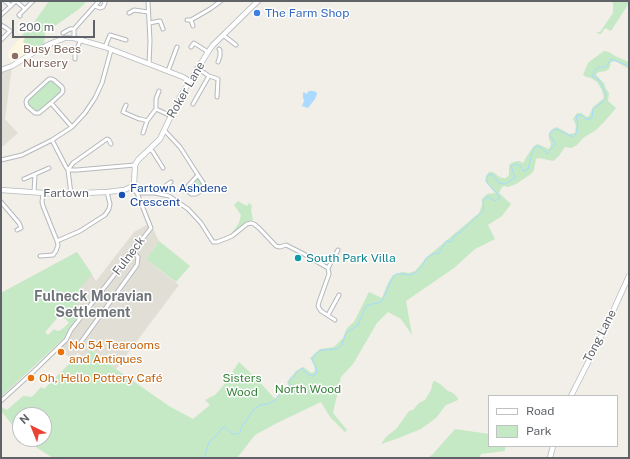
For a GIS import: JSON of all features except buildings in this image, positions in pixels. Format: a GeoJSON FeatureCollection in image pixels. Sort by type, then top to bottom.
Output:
{"type":"FeatureCollection","features":[{"type":"Feature","properties":{"kind":"street"},"geometry":{"type":"LineString","coordinates":[[5,1],[10,6]]}},
{"type":"Feature","properties":{"kind":"street"},"geometry":{"type":"LineString","coordinates":[[1,16],[16,1],[25,9]]}},
{"type":"Feature","properties":{"kind":"street"},"geometry":{"type":"LineString","coordinates":[[20,16],[19,15],[33,1]]}},
{"type":"Feature","properties":{"kind":"street"},"geometry":{"type":"LineString","coordinates":[[63,33],[74,28],[100,1]]}},
{"type":"Feature","properties":{"kind":"street"},"geometry":{"type":"LineString","coordinates":[[95,6],[100,8],[103,7],[105,3],[104,1]]}},
{"type":"Feature","properties":{"kind":"street"},"geometry":{"type":"LineString","coordinates":[[148,1],[150,41],[149,64]]}},
{"type":"Feature","properties":{"kind":"street"},"geometry":{"type":"LineString","coordinates":[[193,26],[189,20],[210,9],[221,1]]}},
{"type":"Feature","properties":{"kind":"street","name":"Roker Lane"},"geometry":{"type":"LineString","coordinates":[[135,164],[160,139],[180,97],[208,52],[216,47],[223,35],[258,1]]}},
{"type":"Feature","properties":{"kind":"street"},"geometry":{"type":"LineString","coordinates":[[130,13],[134,10],[148,12]]}},
{"type":"Feature","properties":{"kind":"street"},"geometry":{"type":"LineString","coordinates":[[149,23],[160,21],[163,16]]}},
{"type":"Feature","properties":{"kind":"street"},"geometry":{"type":"LineString","coordinates":[[160,21],[163,29]]}},
{"type":"Feature","properties":{"kind":"street"},"geometry":{"type":"LineString","coordinates":[[1,25],[10,31]]}},
{"type":"Feature","properties":{"kind":"street"},"geometry":{"type":"LineString","coordinates":[[74,28],[74,38]]}},
{"type":"Feature","properties":{"kind":"street"},"geometry":{"type":"LineString","coordinates":[[1,40],[10,31],[15,29]]}},
{"type":"Feature","properties":{"kind":"street"},"geometry":{"type":"LineString","coordinates":[[105,47],[110,35],[126,40]]}},
{"type":"Feature","properties":{"kind":"street"},"geometry":{"type":"LineString","coordinates":[[223,35],[236,44]]}},
{"type":"Feature","properties":{"kind":"street"},"geometry":{"type":"LineString","coordinates":[[1,70],[12,66],[52,43],[65,38],[74,38],[105,47],[184,77],[189,81]]}},
{"type":"Feature","properties":{"kind":"street"},"geometry":{"type":"LineString","coordinates":[[191,47],[197,38]]}},
{"type":"Feature","properties":{"kind":"street"},"geometry":{"type":"LineString","coordinates":[[75,59],[75,54],[81,39]]}},
{"type":"Feature","properties":{"kind":"street"},"geometry":{"type":"LineString","coordinates":[[194,43],[208,52]]}},
{"type":"Feature","properties":{"kind":"street"},"geometry":{"type":"LineString","coordinates":[[168,71],[177,47]]}},
{"type":"Feature","properties":{"kind":"street"},"geometry":{"type":"LineString","coordinates":[[216,47],[220,50],[218,62]]}},
{"type":"Feature","properties":{"kind":"street"},"geometry":{"type":"LineString","coordinates":[[1,160],[22,155],[52,140],[72,127],[85,114],[102,83],[111,50]]}},
{"type":"Feature","properties":{"kind":"street"},"geometry":{"type":"LineString","coordinates":[[197,68],[209,76],[218,79],[217,97]]}},
{"type":"Feature","properties":{"kind":"street"},"geometry":{"type":"LineString","coordinates":[[193,104],[209,76]]}},
{"type":"Feature","properties":{"kind":"street"},"geometry":{"type":"LineString","coordinates":[[49,79],[52,79],[62,87],[63,90],[62,93],[51,103],[39,113],[35,113],[26,102],[27,99],[49,79]]}},
{"type":"Feature","properties":{"kind":"street"},"geometry":{"type":"LineString","coordinates":[[143,133],[147,121],[156,109],[156,99],[159,91]]}},
{"type":"Feature","properties":{"kind":"street"},"geometry":{"type":"LineString","coordinates":[[51,103],[72,127]]}},
{"type":"Feature","properties":{"kind":"street"},"geometry":{"type":"LineString","coordinates":[[126,105],[122,114],[139,119],[142,118],[147,121]]}},
{"type":"Feature","properties":{"kind":"street"},"geometry":{"type":"LineString","coordinates":[[156,109],[171,116]]}},
{"type":"Feature","properties":{"kind":"street"},"geometry":{"type":"LineString","coordinates":[[164,130],[180,147],[204,184],[204,188],[196,194],[191,194],[187,190],[188,186],[198,175]]}},
{"type":"Feature","properties":{"kind":"street"},"geometry":{"type":"LineString","coordinates":[[68,170],[73,164],[107,139],[111,144]]}},
{"type":"Feature","properties":{"kind":"street"},"geometry":{"type":"LineString","coordinates":[[52,140],[68,170],[71,194]]}},
{"type":"Feature","properties":{"kind":"street"},"geometry":{"type":"LineString","coordinates":[[150,149],[163,168]]}},
{"type":"Feature","properties":{"kind":"street"},"geometry":{"type":"LineString","coordinates":[[68,170],[135,164],[134,184],[131,187]]}},
{"type":"Feature","properties":{"kind":"street"},"geometry":{"type":"LineString","coordinates":[[24,179],[49,168]]}},
{"type":"Feature","properties":{"kind":"street"},"geometry":{"type":"LineString","coordinates":[[34,192],[35,175]]}},
{"type":"Feature","properties":{"kind":"street"},"geometry":{"type":"LineString","coordinates":[[155,193],[170,182]]}},
{"type":"Feature","properties":{"kind":"street","name":"Fartown"},"geometry":{"type":"LineString","coordinates":[[1,190],[43,194],[71,194],[107,192],[124,190],[131,187]]}},
{"type":"Feature","properties":{"kind":"street","name":"Fulneck"},"geometry":{"type":"LineString","coordinates":[[1,401],[66,340],[71,330],[151,228],[136,193],[131,187]]}},
{"type":"Feature","properties":{"kind":"street"},"geometry":{"type":"LineString","coordinates":[[58,241],[80,231],[105,215],[110,204],[107,192]]}},
{"type":"Feature","properties":{"kind":"street"},"geometry":{"type":"LineString","coordinates":[[136,193],[155,193],[169,196],[188,209],[201,223],[213,242],[225,240],[250,223],[259,228],[276,246],[280,248],[286,245],[328,268]]}},
{"type":"Feature","properties":{"kind":"street"},"geometry":{"type":"LineString","coordinates":[[43,194],[43,206],[58,241],[56,251],[52,255],[43,255]]}},
{"type":"Feature","properties":{"kind":"street"},"geometry":{"type":"LineString","coordinates":[[1,203],[19,223],[21,228],[17,230]]}},
{"type":"Feature","properties":{"kind":"street"},"geometry":{"type":"LineString","coordinates":[[335,320],[318,306],[329,274],[328,268],[338,250]]}},
{"type":"Feature","properties":{"kind":"street"},"geometry":{"type":"LineString","coordinates":[[81,342],[137,265],[138,257],[133,251]]}},
{"type":"Feature","properties":{"kind":"street","name":"Tong Lane"},"geometry":{"type":"LineString","coordinates":[[572,395],[603,333],[629,276]]}},
{"type":"Feature","properties":{"kind":"street"},"geometry":{"type":"LineString","coordinates":[[328,315],[339,295]]}},
{"type":"Feature","properties":{"kind":"street"},"geometry":{"type":"LineString","coordinates":[[550,458],[553,447]]}},
{"type":"Feature","properties":{"kind":"shaded area"},"geometry":{"type":"Polygon","coordinates":[[[22,36],[25,38],[23,42],[36,51],[14,65],[8,56],[9,51],[22,36]]]}},
{"type":"Feature","properties":{"kind":"shaded area"},"geometry":{"type":"Polygon","coordinates":[[[12,66],[5,119],[18,133],[1,148],[1,70],[12,66]]]}},
{"type":"Feature","properties":{"kind":"shaded area"},"geometry":{"type":"Polygon","coordinates":[[[150,223],[159,241],[146,259],[179,285],[116,369],[92,350],[82,358],[78,353],[71,359],[60,349],[66,342],[64,338],[76,321],[75,317],[1,293],[77,252],[96,281],[134,232],[150,223]]]}},
{"type":"Feature","properties":{"kind":"green space"},"geometry":{"type":"Polygon","coordinates":[[[49,1],[87,1],[79,9],[45,33],[44,46],[36,51],[23,42],[25,38],[22,36],[26,25],[30,28],[49,1]]]}},
{"type":"Feature","properties":{"kind":"green space"},"geometry":{"type":"Polygon","coordinates":[[[610,1],[629,1],[629,3],[611,31],[605,28],[601,34],[599,34],[596,32],[600,32],[613,13],[613,3],[610,1]]]}},
{"type":"Feature","properties":{"kind":"green space"},"geometry":{"type":"Polygon","coordinates":[[[604,51],[629,62],[629,69],[615,61],[611,62],[609,69],[596,74],[604,83],[609,93],[608,101],[616,108],[596,130],[583,138],[577,145],[571,148],[565,147],[553,161],[539,158],[536,159],[534,170],[531,174],[516,184],[508,187],[502,187],[499,193],[511,204],[502,216],[488,225],[495,239],[475,249],[454,268],[406,301],[412,335],[401,319],[388,312],[377,323],[353,364],[341,377],[333,413],[347,430],[345,432],[330,417],[321,402],[255,435],[237,458],[53,458],[36,447],[52,447],[52,407],[12,407],[12,425],[1,411],[1,407],[7,410],[23,396],[32,397],[41,387],[44,389],[73,360],[82,358],[91,350],[169,406],[193,419],[210,405],[205,400],[215,395],[239,362],[275,399],[281,392],[291,388],[287,382],[296,371],[303,367],[312,373],[314,372],[314,365],[310,358],[320,349],[334,347],[343,338],[347,328],[354,322],[369,292],[382,298],[393,275],[402,272],[409,273],[415,271],[427,257],[479,213],[482,205],[482,199],[487,194],[495,193],[485,181],[489,172],[493,172],[501,178],[506,178],[509,175],[509,165],[513,162],[519,161],[523,163],[533,147],[537,144],[549,149],[551,144],[549,133],[554,128],[557,127],[569,134],[575,133],[576,125],[573,119],[577,113],[581,113],[587,117],[589,116],[593,107],[604,98],[602,90],[597,82],[583,75],[588,63],[604,51]]]}},
{"type":"Feature","properties":{"kind":"green space"},"geometry":{"type":"Polygon","coordinates":[[[49,79],[54,80],[63,90],[39,113],[35,113],[27,106],[27,99],[49,79]]]}},
{"type":"Feature","properties":{"kind":"green space"},"geometry":{"type":"Polygon","coordinates":[[[198,175],[204,186],[196,194],[188,192],[188,186],[198,175]]]}},
{"type":"Feature","properties":{"kind":"green space"},"geometry":{"type":"Polygon","coordinates":[[[238,201],[247,206],[249,203],[252,206],[251,210],[253,220],[247,221],[231,234],[239,223],[241,215],[234,205],[238,201]]]}},
{"type":"Feature","properties":{"kind":"green space"},"geometry":{"type":"Polygon","coordinates":[[[159,241],[190,266],[176,282],[146,259],[159,241]]]}},
{"type":"Feature","properties":{"kind":"green space"},"geometry":{"type":"Polygon","coordinates":[[[77,252],[92,274],[79,290],[78,308],[75,317],[76,321],[64,338],[1,397],[1,293],[77,252]],[[61,314],[45,332],[48,335],[54,329],[57,331],[61,330],[69,323],[61,314]]]}},
{"type":"Feature","properties":{"kind":"green space"},"geometry":{"type":"Polygon","coordinates":[[[435,381],[453,393],[458,400],[446,405],[436,418],[421,429],[381,444],[386,437],[397,428],[409,411],[413,410],[419,403],[425,400],[431,390],[433,382],[435,381]]]}},
{"type":"Feature","properties":{"kind":"green space"},"geometry":{"type":"Polygon","coordinates":[[[455,429],[488,434],[488,447],[505,447],[505,451],[481,454],[479,458],[428,458],[455,429]]]}},
{"type":"Feature","properties":{"kind":"water"},"geometry":{"type":"Polygon","coordinates":[[[309,91],[316,92],[317,94],[308,108],[302,106],[304,101],[303,93],[304,92],[306,94],[309,91]]]}},
{"type":"Feature","properties":{"kind":"waterway"},"geometry":{"type":"LineString","coordinates":[[204,458],[209,442],[221,429],[224,427],[233,434],[238,434],[254,409],[260,405],[268,404],[274,401],[281,393],[293,389],[289,383],[290,379],[294,377],[302,368],[307,374],[313,376],[317,373],[312,359],[315,355],[321,350],[337,349],[342,345],[346,333],[358,325],[366,306],[382,301],[392,279],[396,274],[410,275],[417,272],[423,265],[426,258],[433,254],[439,253],[446,241],[451,242],[455,235],[461,232],[484,211],[483,200],[488,197],[495,201],[500,198],[487,183],[487,176],[492,174],[499,183],[505,184],[515,178],[511,166],[517,164],[524,171],[528,169],[535,147],[540,146],[547,154],[555,144],[553,139],[549,136],[551,131],[556,129],[573,137],[576,134],[578,125],[576,116],[582,115],[587,120],[592,118],[593,109],[605,100],[606,94],[599,80],[592,76],[596,69],[606,67],[611,59],[629,65]]}},
{"type":"Feature","properties":{"kind":"place","name":"The Farm Shop"},"geometry":{"type":"Point","coordinates":[257,13]}},
{"type":"Feature","properties":{"kind":"place","name":"Busy Bees Nursery"},"geometry":{"type":"Point","coordinates":[15,56]}},
{"type":"Feature","properties":{"kind":"place","name":"Fartown Ashdene Crescent"},"geometry":{"type":"Point","coordinates":[122,195]}},
{"type":"Feature","properties":{"kind":"place","name":"South Park Villa"},"geometry":{"type":"Point","coordinates":[298,258]}},
{"type":"Feature","properties":{"kind":"place","name":"No 54 Tearooms and Antiques"},"geometry":{"type":"Point","coordinates":[61,352]}},
{"type":"Feature","properties":{"kind":"place","name":"Oh, Hello Pottery Café"},"geometry":{"type":"Point","coordinates":[31,378]}},
{"type":"Feature","properties":{"kind":"district","name":"Fulneck Moravian Settlement"},"geometry":{"type":"Point","coordinates":[93,306]}},
{"type":"Feature","properties":{"kind":"park label","name":"Sisters Wood"},"geometry":{"type":"Point","coordinates":[242,385]}},
{"type":"Feature","properties":{"kind":"park label","name":"North Wood"},"geometry":{"type":"Point","coordinates":[308,389]}}]}
